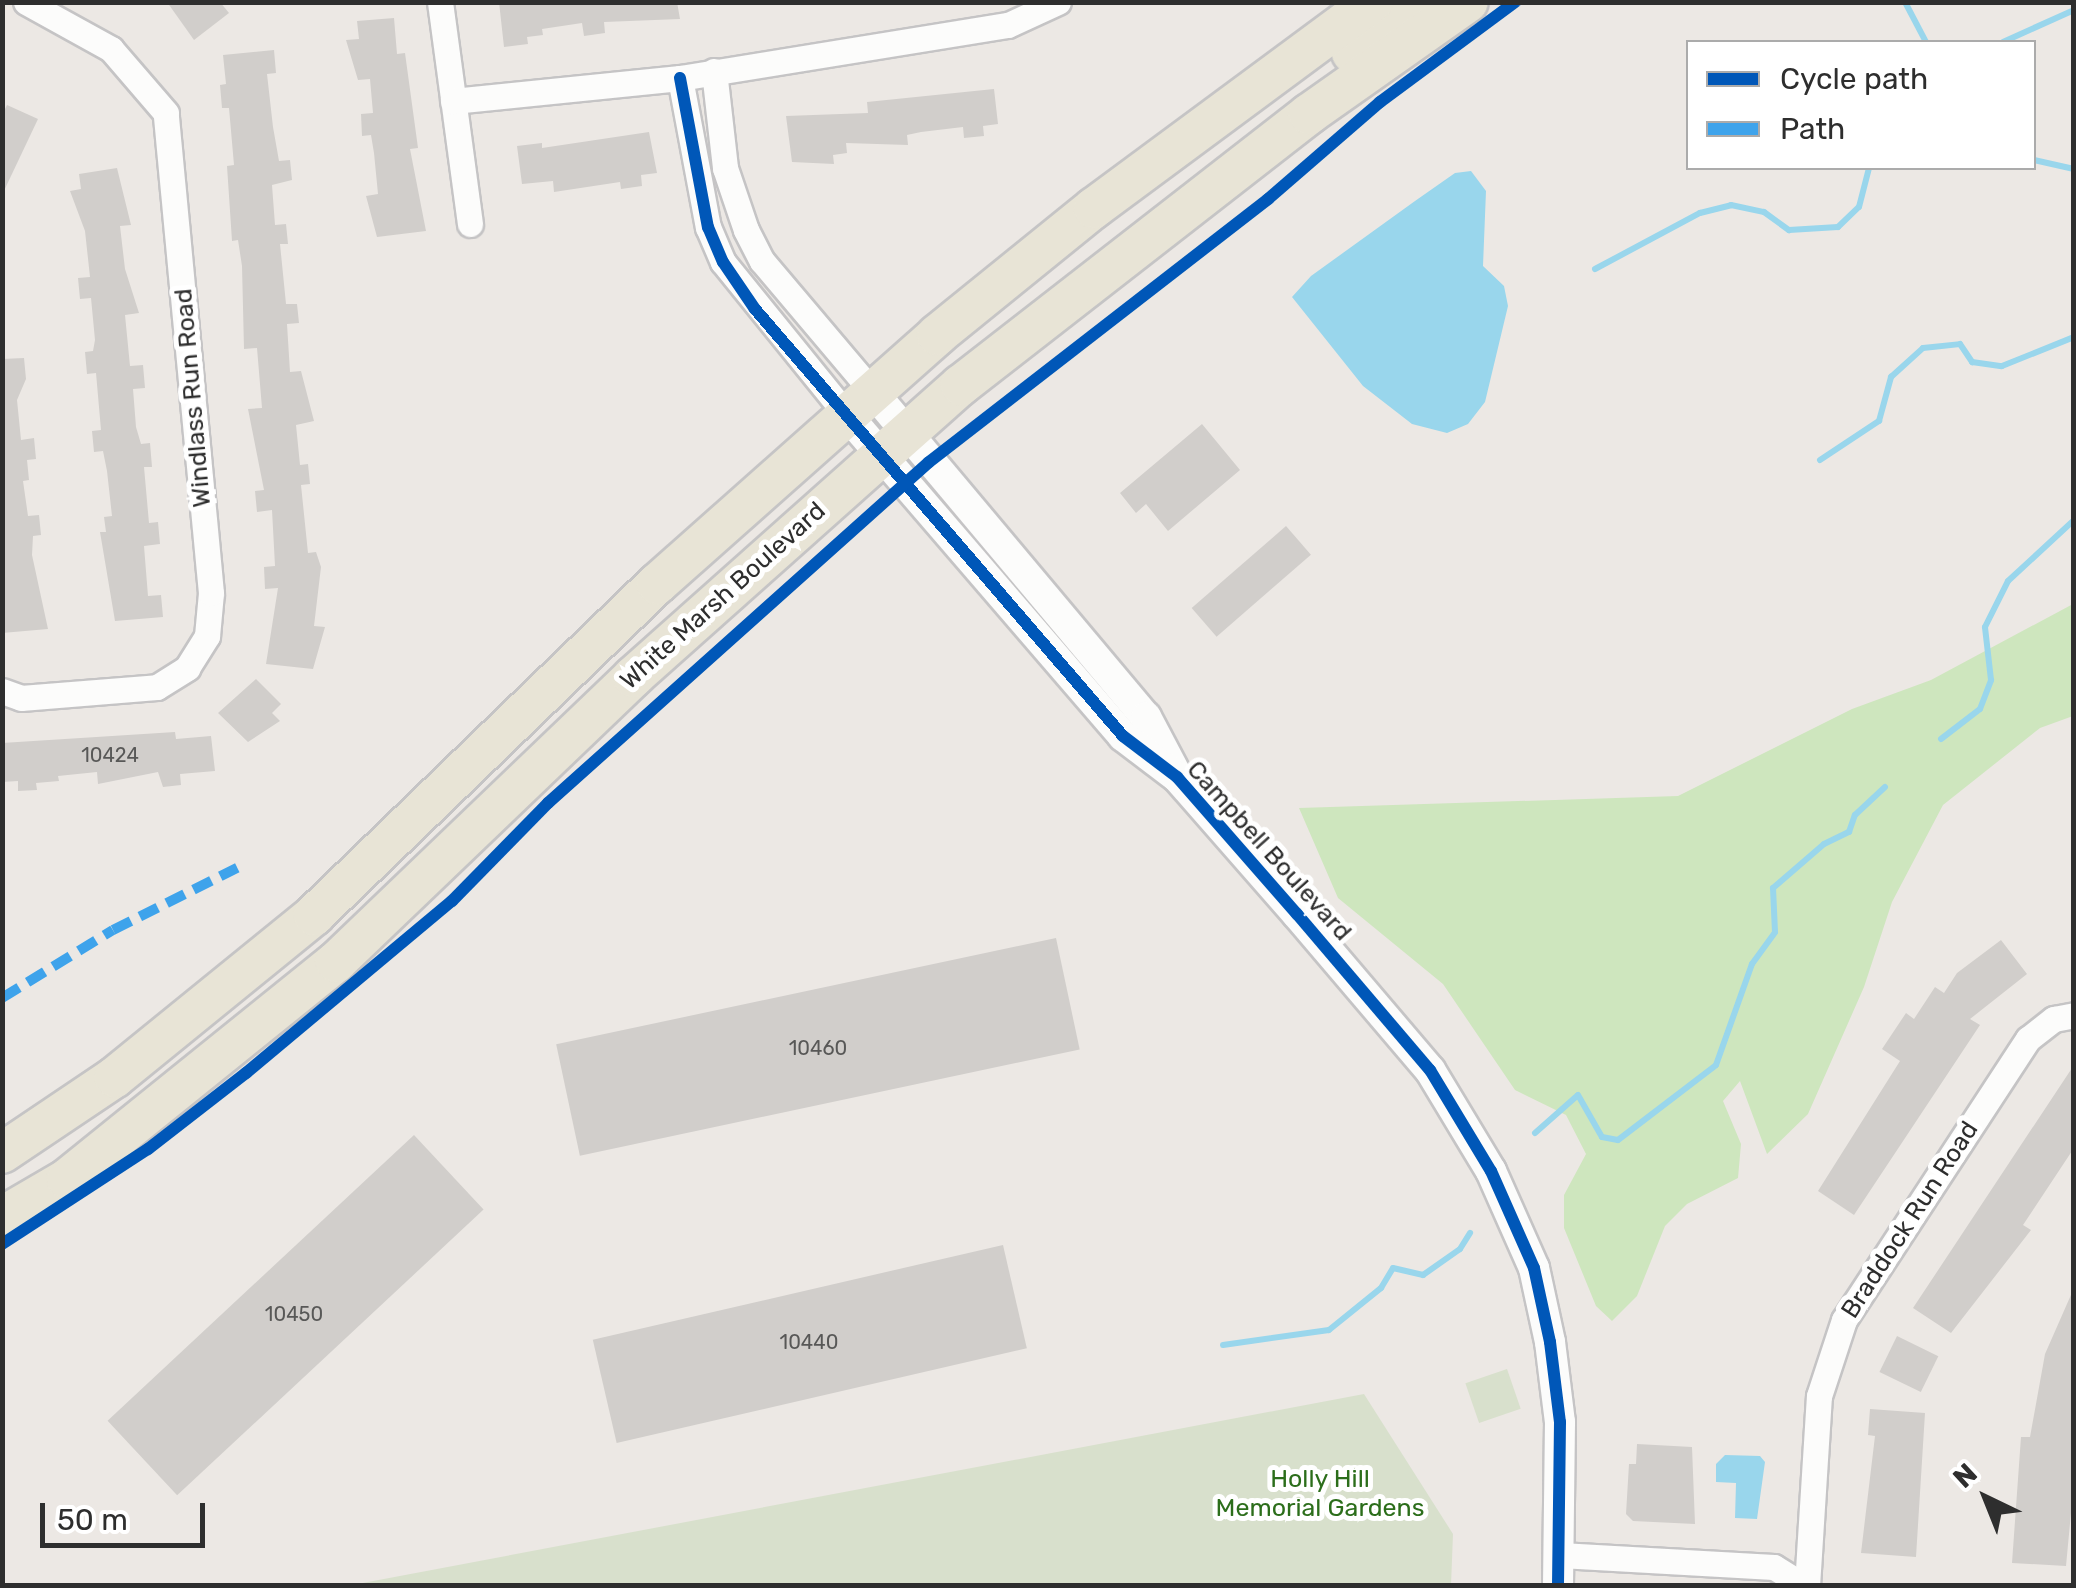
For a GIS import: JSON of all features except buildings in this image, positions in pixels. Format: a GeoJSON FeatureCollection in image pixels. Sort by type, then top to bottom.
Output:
{"type":"FeatureCollection","features":[{"type":"Feature","properties":{"kind":"main road","name":"White Marsh Boulevard"},"geometry":{"type":"LineString","coordinates":[[2,1217],[67,1179],[336,962],[633,676],[1094,208],[1372,2]]}},
{"type":"Feature","properties":{"kind":"main road"},"geometry":{"type":"LineString","coordinates":[[880,422],[1080,255],[1416,2]]}},
{"type":"Feature","properties":{"kind":"main road","name":"White Marsh Boulevard"},"geometry":{"type":"LineString","coordinates":[[2,1153],[115,1077],[314,915],[657,584],[880,422],[1124,254],[1468,2]]}},
{"type":"Feature","properties":{"kind":"street","name":"Windlass Run Road"},"geometry":{"type":"LineString","coordinates":[[2,691],[21,698],[157,687],[187,668],[206,636],[211,593],[166,113],[111,49],[26,2]]}},
{"type":"Feature","properties":{"kind":"street"},"geometry":{"type":"LineString","coordinates":[[440,2],[470,224]]}},
{"type":"Feature","properties":{"kind":"street"},"geometry":{"type":"LineString","coordinates":[[453,101],[680,78],[1008,25],[1058,2]]}},
{"type":"Feature","properties":{"kind":"street","name":"Campbell Boulevard"},"geometry":{"type":"LineString","coordinates":[[714,71],[725,168],[754,246],[880,422],[1124,736],[1177,777],[1430,1070],[1491,1170],[1534,1268],[1550,1342],[1560,1422],[1558,1586]]}},
{"type":"Feature","properties":{"kind":"street","name":"Campbell Boulevard"},"geometry":{"type":"LineString","coordinates":[[680,78],[708,228],[722,262],[880,422]]}},
{"type":"Feature","properties":{"kind":"street","name":"Braddock Run Road"},"geometry":{"type":"LineString","coordinates":[[1806,1586],[1819,1396],[1844,1320],[2028,1039],[2054,1019],[2074,1015]]}},
{"type":"Feature","properties":{"kind":"street"},"geometry":{"type":"LineString","coordinates":[[1560,1555],[1774,1567],[1806,1586]]}},
{"type":"Feature","properties":{"kind":"green space"},"geometry":{"type":"Polygon","coordinates":[[[2073,604],[2073,716],[2040,728],[1943,805],[1892,902],[1864,987],[1808,1114],[1767,1154],[1740,1081],[1723,1101],[1741,1144],[1738,1178],[1687,1204],[1665,1226],[1637,1296],[1612,1321],[1596,1306],[1564,1228],[1564,1195],[1586,1154],[1566,1115],[1515,1090],[1443,984],[1338,898],[1299,808],[1678,796],[1852,709],[1931,680],[2073,604]]]}},
{"type":"Feature","properties":{"kind":"green space"},"geometry":{"type":"Polygon","coordinates":[[[1507,1369],[1521,1409],[1479,1423],[1465,1383],[1507,1369]]]}},
{"type":"Feature","properties":{"kind":"green space","name":"Holly Hill Memorial Gardens"},"geometry":{"type":"Polygon","coordinates":[[[1364,1394],[1453,1534],[1451,1585],[352,1585],[1364,1394]]]}},
{"type":"Feature","properties":{"kind":"water"},"geometry":{"type":"Polygon","coordinates":[[[1471,171],[1486,191],[1483,266],[1504,286],[1508,306],[1485,402],[1468,424],[1447,433],[1412,424],[1363,386],[1292,297],[1311,276],[1415,201],[1455,173],[1471,171]]]}},
{"type":"Feature","properties":{"kind":"water"},"geometry":{"type":"Polygon","coordinates":[[[1725,1455],[1760,1456],[1765,1462],[1757,1519],[1735,1518],[1736,1483],[1716,1482],[1716,1464],[1725,1455]]]}},
{"type":"Feature","properties":{"kind":"waterway"},"geometry":{"type":"LineString","coordinates":[[1905,2],[1925,40]]}},
{"type":"Feature","properties":{"kind":"waterway"},"geometry":{"type":"LineString","coordinates":[[2007,40],[2074,10]]}},
{"type":"Feature","properties":{"kind":"waterway"},"geometry":{"type":"LineString","coordinates":[[2036,160],[2074,169]]}},
{"type":"Feature","properties":{"kind":"waterway"},"geometry":{"type":"LineString","coordinates":[[1595,269],[1700,213],[1731,205],[1764,212],[1789,230],[1838,227],[1859,207],[1868,170]]}},
{"type":"Feature","properties":{"kind":"waterway"},"geometry":{"type":"LineString","coordinates":[[1820,460],[1879,421],[1891,377],[1923,348],[1960,344],[1972,362],[2002,366],[2074,337]]}},
{"type":"Feature","properties":{"kind":"waterway"},"geometry":{"type":"LineString","coordinates":[[1941,739],[1980,709],[1991,680],[1985,627],[2008,581],[2074,520]]}},
{"type":"Feature","properties":{"kind":"waterway"},"geometry":{"type":"LineString","coordinates":[[1535,1133],[1578,1095],[1602,1137],[1618,1140],[1716,1065],[1752,964],[1775,932],[1773,888],[1824,844],[1849,832],[1855,815],[1885,787]]}},
{"type":"Feature","properties":{"kind":"waterway"},"geometry":{"type":"LineString","coordinates":[[1223,1345],[1329,1330],[1381,1288],[1393,1268],[1423,1275],[1460,1249],[1470,1233]]}},
{"type":"Feature","properties":{"kind":"marked path"},"geometry":{"type":"LineString","coordinates":[[2,998],[113,930],[237,868]]}},
{"type":"Feature","properties":{"kind":"cycle path"},"geometry":{"type":"LineString","coordinates":[[2,1244],[148,1149],[246,1073],[452,901],[548,803],[929,462],[1268,199],[1380,102],[1515,2]]}},
{"type":"Feature","properties":{"kind":"cycle path"},"geometry":{"type":"LineString","coordinates":[[680,78],[708,227],[723,262],[755,309],[1123,736],[1177,777],[1297,914],[1430,1070],[1491,1171],[1534,1268],[1550,1342],[1560,1422],[1558,1586]]}}]}
